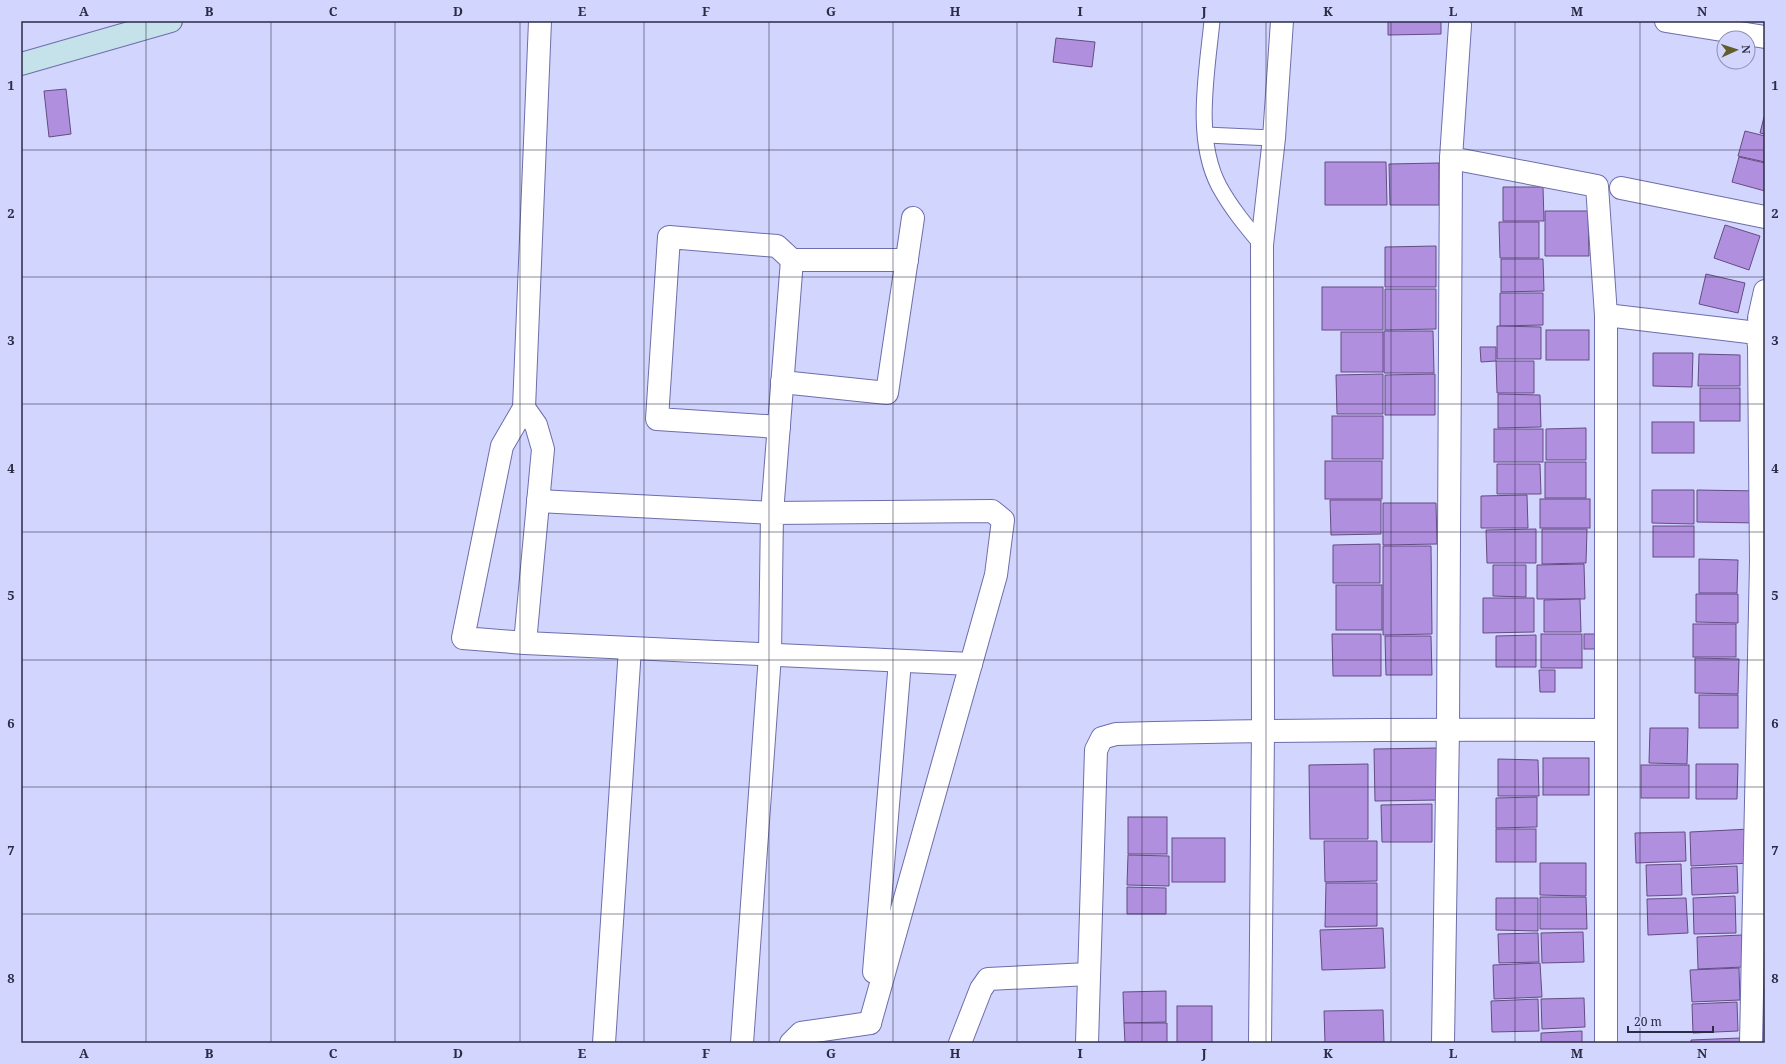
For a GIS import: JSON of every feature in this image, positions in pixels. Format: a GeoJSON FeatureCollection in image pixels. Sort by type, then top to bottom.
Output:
{"type":"FeatureCollection","features":[{"type":"Feature","properties":{"kind":"main road"},"geometry":{"type":"LineString","coordinates":[[21,64],[171,21]]}},
{"type":"Feature","properties":{"kind":"street"},"geometry":{"type":"LineString","coordinates":[[540,21],[524,408],[502,446],[463,638],[525,643],[971,664]]}},
{"type":"Feature","properties":{"kind":"street"},"geometry":{"type":"LineString","coordinates":[[1260,1043],[1263,730],[1262,245],[1274,138],[1282,21]]}},
{"type":"Feature","properties":{"kind":"street"},"geometry":{"type":"LineString","coordinates":[[1666,21],[1765,37]]}},
{"type":"Feature","properties":{"kind":"street"},"geometry":{"type":"LineString","coordinates":[[1443,1043],[1448,729],[1451,158],[1460,25]]}},
{"type":"Feature","properties":{"kind":"street"},"geometry":{"type":"LineString","coordinates":[[1451,158],[1597,186],[1606,315],[1606,1043]]}},
{"type":"Feature","properties":{"kind":"street"},"geometry":{"type":"LineString","coordinates":[[1621,188],[1765,217]]}},
{"type":"Feature","properties":{"kind":"street"},"geometry":{"type":"LineString","coordinates":[[782,382],[887,393],[913,218]]}},
{"type":"Feature","properties":{"kind":"street"},"geometry":{"type":"LineString","coordinates":[[779,427],[657,419],[669,237],[777,246],[792,260],[907,260]]}},
{"type":"Feature","properties":{"kind":"street"},"geometry":{"type":"LineString","coordinates":[[742,1043],[770,655],[772,513],[792,260]]}},
{"type":"Feature","properties":{"kind":"street"},"geometry":{"type":"LineString","coordinates":[[1759,318],[1765,291]]}},
{"type":"Feature","properties":{"kind":"street"},"geometry":{"type":"LineString","coordinates":[[1606,315],[1757,333],[1759,346],[1763,561],[1756,1037]]}},
{"type":"Feature","properties":{"kind":"street"},"geometry":{"type":"LineString","coordinates":[[524,408],[536,425],[544,449],[525,643]]}},
{"type":"Feature","properties":{"kind":"street"},"geometry":{"type":"LineString","coordinates":[[538,501],[772,513],[992,511],[1004,520],[996,575],[870,1023]]}},
{"type":"Feature","properties":{"kind":"street"},"geometry":{"type":"LineString","coordinates":[[604,1043],[630,648]]}},
{"type":"Feature","properties":{"kind":"street"},"geometry":{"type":"LineString","coordinates":[[870,1023],[900,661]]}},
{"type":"Feature","properties":{"kind":"street"},"geometry":{"type":"LineString","coordinates":[[1088,1043],[1096,750],[1102,738],[1116,734],[1263,730],[1606,730]]}},
{"type":"Feature","properties":{"kind":"street"},"geometry":{"type":"LineString","coordinates":[[960,1043],[984,983],[988,978],[1089,974]]}},
{"type":"Feature","properties":{"kind":"street"},"geometry":{"type":"LineString","coordinates":[[791,1043],[801,1033],[870,1023]]}},
{"type":"Feature","properties":{"kind":"lane"},"geometry":{"type":"LineString","coordinates":[[1212,21],[1205,100],[1206,135],[1210,159],[1218,185],[1237,215],[1262,245]]}},
{"type":"Feature","properties":{"kind":"lane"},"geometry":{"type":"LineString","coordinates":[[1206,135],[1274,138]]}},
{"type":"Feature","properties":{"kind":"building"},"geometry":{"type":"Polygon","coordinates":[[[1388,21],[1441,21],[1441,34],[1388,35],[1388,21]]]}},
{"type":"Feature","properties":{"kind":"building"},"geometry":{"type":"Polygon","coordinates":[[[1056,38],[1095,42],[1092,67],[1053,62],[1056,38]]]}},
{"type":"Feature","properties":{"kind":"building"},"geometry":{"type":"Polygon","coordinates":[[[66,89],[71,134],[49,137],[44,91],[66,89]]]}},
{"type":"Feature","properties":{"kind":"building"},"geometry":{"type":"Polygon","coordinates":[[[1765,117],[1765,134],[1760,133],[1765,117]]]}},
{"type":"Feature","properties":{"kind":"building"},"geometry":{"type":"Polygon","coordinates":[[[1745,131],[1765,136],[1765,162],[1738,156],[1745,131]]]}},
{"type":"Feature","properties":{"kind":"building"},"geometry":{"type":"Polygon","coordinates":[[[1739,157],[1765,163],[1765,191],[1732,182],[1739,157]]]}},
{"type":"Feature","properties":{"kind":"building"},"geometry":{"type":"Polygon","coordinates":[[[1325,162],[1386,162],[1387,205],[1325,205],[1325,162]]]}},
{"type":"Feature","properties":{"kind":"building"},"geometry":{"type":"Polygon","coordinates":[[[1439,163],[1439,205],[1390,205],[1389,164],[1439,163]]]}},
{"type":"Feature","properties":{"kind":"building"},"geometry":{"type":"Polygon","coordinates":[[[1503,187],[1543,187],[1544,221],[1503,221],[1503,187]]]}},
{"type":"Feature","properties":{"kind":"building"},"geometry":{"type":"Polygon","coordinates":[[[1545,211],[1588,211],[1589,256],[1545,256],[1545,211]]]}},
{"type":"Feature","properties":{"kind":"building"},"geometry":{"type":"Polygon","coordinates":[[[1499,222],[1539,222],[1539,258],[1500,258],[1499,222]]]}},
{"type":"Feature","properties":{"kind":"building"},"geometry":{"type":"Polygon","coordinates":[[[1725,225],[1760,236],[1749,270],[1714,258],[1725,225]]]}},
{"type":"Feature","properties":{"kind":"building"},"geometry":{"type":"Polygon","coordinates":[[[1436,246],[1436,287],[1385,287],[1385,247],[1436,246]]]}},
{"type":"Feature","properties":{"kind":"building"},"geometry":{"type":"Polygon","coordinates":[[[1501,259],[1543,259],[1544,291],[1501,292],[1501,259]]]}},
{"type":"Feature","properties":{"kind":"building"},"geometry":{"type":"Polygon","coordinates":[[[1706,274],[1745,283],[1738,313],[1699,304],[1706,274]]]}},
{"type":"Feature","properties":{"kind":"building"},"geometry":{"type":"Polygon","coordinates":[[[1322,287],[1383,287],[1383,330],[1322,330],[1322,287]]]}},
{"type":"Feature","properties":{"kind":"building"},"geometry":{"type":"Polygon","coordinates":[[[1385,289],[1436,289],[1436,329],[1385,330],[1385,289]]]}},
{"type":"Feature","properties":{"kind":"building"},"geometry":{"type":"Polygon","coordinates":[[[1500,293],[1543,293],[1543,325],[1500,326],[1500,293]]]}},
{"type":"Feature","properties":{"kind":"building"},"geometry":{"type":"Polygon","coordinates":[[[1497,326],[1541,327],[1541,359],[1497,359],[1497,326]]]}},
{"type":"Feature","properties":{"kind":"building"},"geometry":{"type":"Polygon","coordinates":[[[1546,330],[1589,330],[1589,360],[1546,360],[1546,330]]]}},
{"type":"Feature","properties":{"kind":"building"},"geometry":{"type":"Polygon","coordinates":[[[1384,331],[1433,331],[1434,373],[1384,373],[1384,331]]]}},
{"type":"Feature","properties":{"kind":"building"},"geometry":{"type":"Polygon","coordinates":[[[1341,332],[1383,332],[1383,372],[1341,372],[1341,332]]]}},
{"type":"Feature","properties":{"kind":"building"},"geometry":{"type":"Polygon","coordinates":[[[1480,347],[1496,347],[1496,361],[1481,362],[1480,347]]]}},
{"type":"Feature","properties":{"kind":"building"},"geometry":{"type":"Polygon","coordinates":[[[1653,353],[1693,353],[1692,387],[1653,386],[1653,353]]]}},
{"type":"Feature","properties":{"kind":"building"},"geometry":{"type":"Polygon","coordinates":[[[1699,354],[1740,355],[1740,386],[1698,386],[1699,354]]]}},
{"type":"Feature","properties":{"kind":"building"},"geometry":{"type":"Polygon","coordinates":[[[1496,361],[1534,361],[1534,393],[1497,393],[1496,361]]]}},
{"type":"Feature","properties":{"kind":"building"},"geometry":{"type":"Polygon","coordinates":[[[1383,374],[1383,414],[1337,414],[1336,375],[1383,374]]]}},
{"type":"Feature","properties":{"kind":"building"},"geometry":{"type":"Polygon","coordinates":[[[1435,374],[1435,415],[1385,415],[1385,375],[1435,374]]]}},
{"type":"Feature","properties":{"kind":"building"},"geometry":{"type":"Polygon","coordinates":[[[1700,388],[1740,388],[1740,421],[1700,421],[1700,388]]]}},
{"type":"Feature","properties":{"kind":"building"},"geometry":{"type":"Polygon","coordinates":[[[1498,394],[1540,395],[1541,427],[1498,428],[1498,394]]]}},
{"type":"Feature","properties":{"kind":"building"},"geometry":{"type":"Polygon","coordinates":[[[1332,416],[1383,416],[1383,459],[1332,459],[1332,416]]]}},
{"type":"Feature","properties":{"kind":"building"},"geometry":{"type":"Polygon","coordinates":[[[1652,422],[1694,422],[1694,453],[1652,453],[1652,422]]]}},
{"type":"Feature","properties":{"kind":"building"},"geometry":{"type":"Polygon","coordinates":[[[1586,428],[1586,460],[1546,460],[1546,429],[1586,428]]]}},
{"type":"Feature","properties":{"kind":"building"},"geometry":{"type":"Polygon","coordinates":[[[1494,429],[1543,429],[1543,462],[1494,462],[1494,429]]]}},
{"type":"Feature","properties":{"kind":"building"},"geometry":{"type":"Polygon","coordinates":[[[1325,461],[1382,461],[1382,499],[1325,499],[1325,461]]]}},
{"type":"Feature","properties":{"kind":"building"},"geometry":{"type":"Polygon","coordinates":[[[1545,462],[1586,462],[1586,498],[1545,498],[1545,462]]]}},
{"type":"Feature","properties":{"kind":"building"},"geometry":{"type":"Polygon","coordinates":[[[1497,464],[1540,464],[1541,494],[1497,494],[1497,464]]]}},
{"type":"Feature","properties":{"kind":"building"},"geometry":{"type":"Polygon","coordinates":[[[1652,490],[1694,490],[1694,524],[1652,523],[1652,490]]]}},
{"type":"Feature","properties":{"kind":"building"},"geometry":{"type":"Polygon","coordinates":[[[1697,490],[1759,491],[1759,523],[1697,522],[1697,490]]]}},
{"type":"Feature","properties":{"kind":"building"},"geometry":{"type":"Polygon","coordinates":[[[1527,495],[1528,528],[1481,528],[1481,496],[1527,495]]]}},
{"type":"Feature","properties":{"kind":"building"},"geometry":{"type":"Polygon","coordinates":[[[1540,499],[1590,499],[1590,528],[1540,528],[1540,499]]]}},
{"type":"Feature","properties":{"kind":"building"},"geometry":{"type":"Polygon","coordinates":[[[1330,500],[1381,500],[1381,534],[1331,535],[1330,500]]]}},
{"type":"Feature","properties":{"kind":"building"},"geometry":{"type":"Polygon","coordinates":[[[1383,503],[1436,503],[1437,544],[1383,545],[1383,503]]]}},
{"type":"Feature","properties":{"kind":"building"},"geometry":{"type":"Polygon","coordinates":[[[1653,526],[1694,526],[1694,557],[1653,557],[1653,526]]]}},
{"type":"Feature","properties":{"kind":"building"},"geometry":{"type":"Polygon","coordinates":[[[1536,529],[1536,563],[1487,563],[1486,530],[1536,529]]]}},
{"type":"Feature","properties":{"kind":"building"},"geometry":{"type":"Polygon","coordinates":[[[1542,529],[1587,529],[1586,563],[1542,564],[1542,529]]]}},
{"type":"Feature","properties":{"kind":"building"},"geometry":{"type":"Polygon","coordinates":[[[1380,544],[1380,583],[1333,583],[1333,545],[1380,544]]]}},
{"type":"Feature","properties":{"kind":"building"},"geometry":{"type":"Polygon","coordinates":[[[1383,546],[1431,546],[1432,634],[1383,635],[1383,546]]]}},
{"type":"Feature","properties":{"kind":"building"},"geometry":{"type":"Polygon","coordinates":[[[1699,559],[1738,560],[1737,593],[1699,593],[1699,559]]]}},
{"type":"Feature","properties":{"kind":"building"},"geometry":{"type":"Polygon","coordinates":[[[1584,564],[1585,599],[1537,599],[1537,565],[1584,564]]]}},
{"type":"Feature","properties":{"kind":"building"},"geometry":{"type":"Polygon","coordinates":[[[1493,565],[1526,565],[1526,597],[1493,596],[1493,565]]]}},
{"type":"Feature","properties":{"kind":"building"},"geometry":{"type":"Polygon","coordinates":[[[1336,585],[1382,585],[1382,630],[1336,630],[1336,585]]]}},
{"type":"Feature","properties":{"kind":"building"},"geometry":{"type":"Polygon","coordinates":[[[1696,594],[1738,594],[1738,623],[1696,622],[1696,594]]]}},
{"type":"Feature","properties":{"kind":"building"},"geometry":{"type":"Polygon","coordinates":[[[1483,598],[1534,598],[1534,632],[1483,633],[1483,598]]]}},
{"type":"Feature","properties":{"kind":"building"},"geometry":{"type":"Polygon","coordinates":[[[1580,599],[1581,632],[1544,632],[1544,600],[1580,599]]]}},
{"type":"Feature","properties":{"kind":"building"},"geometry":{"type":"Polygon","coordinates":[[[1693,624],[1736,624],[1736,657],[1693,657],[1693,624]]]}},
{"type":"Feature","properties":{"kind":"building"},"geometry":{"type":"Polygon","coordinates":[[[1332,634],[1381,634],[1381,676],[1333,676],[1332,634]]]}},
{"type":"Feature","properties":{"kind":"building"},"geometry":{"type":"Polygon","coordinates":[[[1541,634],[1582,634],[1582,668],[1541,668],[1541,634]]]}},
{"type":"Feature","properties":{"kind":"building"},"geometry":{"type":"Polygon","coordinates":[[[1584,634],[1605,634],[1605,649],[1584,649],[1584,634]]]}},
{"type":"Feature","properties":{"kind":"building"},"geometry":{"type":"Polygon","coordinates":[[[1536,635],[1536,667],[1496,667],[1496,636],[1536,635]]]}},
{"type":"Feature","properties":{"kind":"building"},"geometry":{"type":"Polygon","coordinates":[[[1385,636],[1431,636],[1432,675],[1386,675],[1385,636]]]}},
{"type":"Feature","properties":{"kind":"building"},"geometry":{"type":"Polygon","coordinates":[[[1695,658],[1739,659],[1738,694],[1695,693],[1695,658]]]}},
{"type":"Feature","properties":{"kind":"building"},"geometry":{"type":"Polygon","coordinates":[[[1539,670],[1555,670],[1555,692],[1540,692],[1539,670]]]}},
{"type":"Feature","properties":{"kind":"building"},"geometry":{"type":"Polygon","coordinates":[[[1699,695],[1738,695],[1738,728],[1699,728],[1699,695]]]}},
{"type":"Feature","properties":{"kind":"building"},"geometry":{"type":"Polygon","coordinates":[[[1650,728],[1688,728],[1687,764],[1649,763],[1650,728]]]}},
{"type":"Feature","properties":{"kind":"building"},"geometry":{"type":"Polygon","coordinates":[[[1439,748],[1439,800],[1375,801],[1374,749],[1439,748]]]}},
{"type":"Feature","properties":{"kind":"building"},"geometry":{"type":"Polygon","coordinates":[[[1543,758],[1589,758],[1589,795],[1543,795],[1543,758]]]}},
{"type":"Feature","properties":{"kind":"building"},"geometry":{"type":"Polygon","coordinates":[[[1498,759],[1538,760],[1539,796],[1498,796],[1498,759]]]}},
{"type":"Feature","properties":{"kind":"building"},"geometry":{"type":"Polygon","coordinates":[[[1368,764],[1368,839],[1310,839],[1309,765],[1368,764]]]}},
{"type":"Feature","properties":{"kind":"building"},"geometry":{"type":"Polygon","coordinates":[[[1696,764],[1738,764],[1737,799],[1696,799],[1696,764]]]}},
{"type":"Feature","properties":{"kind":"building"},"geometry":{"type":"Polygon","coordinates":[[[1641,765],[1689,765],[1689,798],[1641,798],[1641,765]]]}},
{"type":"Feature","properties":{"kind":"building"},"geometry":{"type":"Polygon","coordinates":[[[1537,797],[1537,827],[1496,828],[1496,798],[1537,797]]]}},
{"type":"Feature","properties":{"kind":"building"},"geometry":{"type":"Polygon","coordinates":[[[1432,804],[1432,842],[1382,842],[1381,805],[1432,804]]]}},
{"type":"Feature","properties":{"kind":"building"},"geometry":{"type":"Polygon","coordinates":[[[1128,817],[1167,817],[1167,854],[1128,854],[1128,817]]]}},
{"type":"Feature","properties":{"kind":"building"},"geometry":{"type":"Polygon","coordinates":[[[1496,829],[1536,829],[1536,862],[1496,862],[1496,829]]]}},
{"type":"Feature","properties":{"kind":"building"},"geometry":{"type":"Polygon","coordinates":[[[1750,829],[1751,863],[1691,866],[1690,832],[1750,829]]]}},
{"type":"Feature","properties":{"kind":"building"},"geometry":{"type":"Polygon","coordinates":[[[1685,832],[1686,861],[1636,863],[1635,833],[1685,832]]]}},
{"type":"Feature","properties":{"kind":"building"},"geometry":{"type":"Polygon","coordinates":[[[1172,838],[1225,838],[1225,882],[1172,882],[1172,838]]]}},
{"type":"Feature","properties":{"kind":"building"},"geometry":{"type":"Polygon","coordinates":[[[1324,841],[1377,841],[1377,881],[1325,882],[1324,841]]]}},
{"type":"Feature","properties":{"kind":"building"},"geometry":{"type":"Polygon","coordinates":[[[1128,855],[1169,856],[1169,886],[1127,885],[1128,855]]]}},
{"type":"Feature","properties":{"kind":"building"},"geometry":{"type":"Polygon","coordinates":[[[1540,863],[1586,863],[1586,896],[1540,895],[1540,863]]]}},
{"type":"Feature","properties":{"kind":"building"},"geometry":{"type":"Polygon","coordinates":[[[1681,864],[1682,895],[1647,896],[1646,865],[1681,864]]]}},
{"type":"Feature","properties":{"kind":"building"},"geometry":{"type":"Polygon","coordinates":[[[1737,866],[1738,893],[1692,895],[1691,868],[1737,866]]]}},
{"type":"Feature","properties":{"kind":"building"},"geometry":{"type":"Polygon","coordinates":[[[1326,883],[1377,883],[1377,926],[1325,927],[1326,883]]]}},
{"type":"Feature","properties":{"kind":"building"},"geometry":{"type":"Polygon","coordinates":[[[1127,887],[1166,888],[1166,914],[1127,914],[1127,887]]]}},
{"type":"Feature","properties":{"kind":"building"},"geometry":{"type":"Polygon","coordinates":[[[1735,896],[1736,933],[1694,934],[1693,898],[1735,896]]]}},
{"type":"Feature","properties":{"kind":"building"},"geometry":{"type":"Polygon","coordinates":[[[1540,897],[1586,897],[1587,929],[1540,929],[1540,897]]]}},
{"type":"Feature","properties":{"kind":"building"},"geometry":{"type":"Polygon","coordinates":[[[1496,898],[1538,898],[1538,931],[1496,930],[1496,898]]]}},
{"type":"Feature","properties":{"kind":"building"},"geometry":{"type":"Polygon","coordinates":[[[1686,898],[1688,933],[1648,935],[1647,899],[1686,898]]]}},
{"type":"Feature","properties":{"kind":"building"},"geometry":{"type":"Polygon","coordinates":[[[1383,928],[1385,968],[1322,970],[1320,930],[1383,928]]]}},
{"type":"Feature","properties":{"kind":"building"},"geometry":{"type":"Polygon","coordinates":[[[1583,932],[1584,962],[1542,963],[1541,933],[1583,932]]]}},
{"type":"Feature","properties":{"kind":"building"},"geometry":{"type":"Polygon","coordinates":[[[1538,933],[1539,962],[1499,963],[1498,934],[1538,933]]]}},
{"type":"Feature","properties":{"kind":"building"},"geometry":{"type":"Polygon","coordinates":[[[1742,935],[1743,967],[1698,969],[1697,937],[1742,935]]]}},
{"type":"Feature","properties":{"kind":"building"},"geometry":{"type":"Polygon","coordinates":[[[1540,963],[1542,997],[1494,999],[1493,965],[1540,963]]]}},
{"type":"Feature","properties":{"kind":"building"},"geometry":{"type":"Polygon","coordinates":[[[1739,968],[1740,1000],[1692,1002],[1690,970],[1739,968]]]}},
{"type":"Feature","properties":{"kind":"building"},"geometry":{"type":"Polygon","coordinates":[[[1166,991],[1166,1022],[1124,1023],[1123,992],[1166,991]]]}},
{"type":"Feature","properties":{"kind":"building"},"geometry":{"type":"Polygon","coordinates":[[[1584,998],[1585,1027],[1542,1029],[1541,999],[1584,998]]]}},
{"type":"Feature","properties":{"kind":"building"},"geometry":{"type":"Polygon","coordinates":[[[1538,999],[1539,1031],[1492,1032],[1491,1001],[1538,999]]]}},
{"type":"Feature","properties":{"kind":"building"},"geometry":{"type":"Polygon","coordinates":[[[1737,1002],[1738,1031],[1693,1033],[1692,1004],[1737,1002]]]}},
{"type":"Feature","properties":{"kind":"building"},"geometry":{"type":"Polygon","coordinates":[[[1177,1006],[1212,1006],[1212,1043],[1177,1043],[1177,1006]]]}},
{"type":"Feature","properties":{"kind":"building"},"geometry":{"type":"Polygon","coordinates":[[[1383,1010],[1384,1043],[1325,1043],[1324,1011],[1383,1010]]]}},
{"type":"Feature","properties":{"kind":"building"},"geometry":{"type":"Polygon","coordinates":[[[1124,1023],[1167,1023],[1167,1043],[1125,1043],[1124,1023]]]}},
{"type":"Feature","properties":{"kind":"building"},"geometry":{"type":"Polygon","coordinates":[[[1582,1031],[1582,1043],[1541,1043],[1541,1033],[1582,1031]]]}},
{"type":"Feature","properties":{"kind":"building"},"geometry":{"type":"Polygon","coordinates":[[[1740,1038],[1740,1043],[1691,1043],[1691,1040],[1740,1038]]]}}]}
